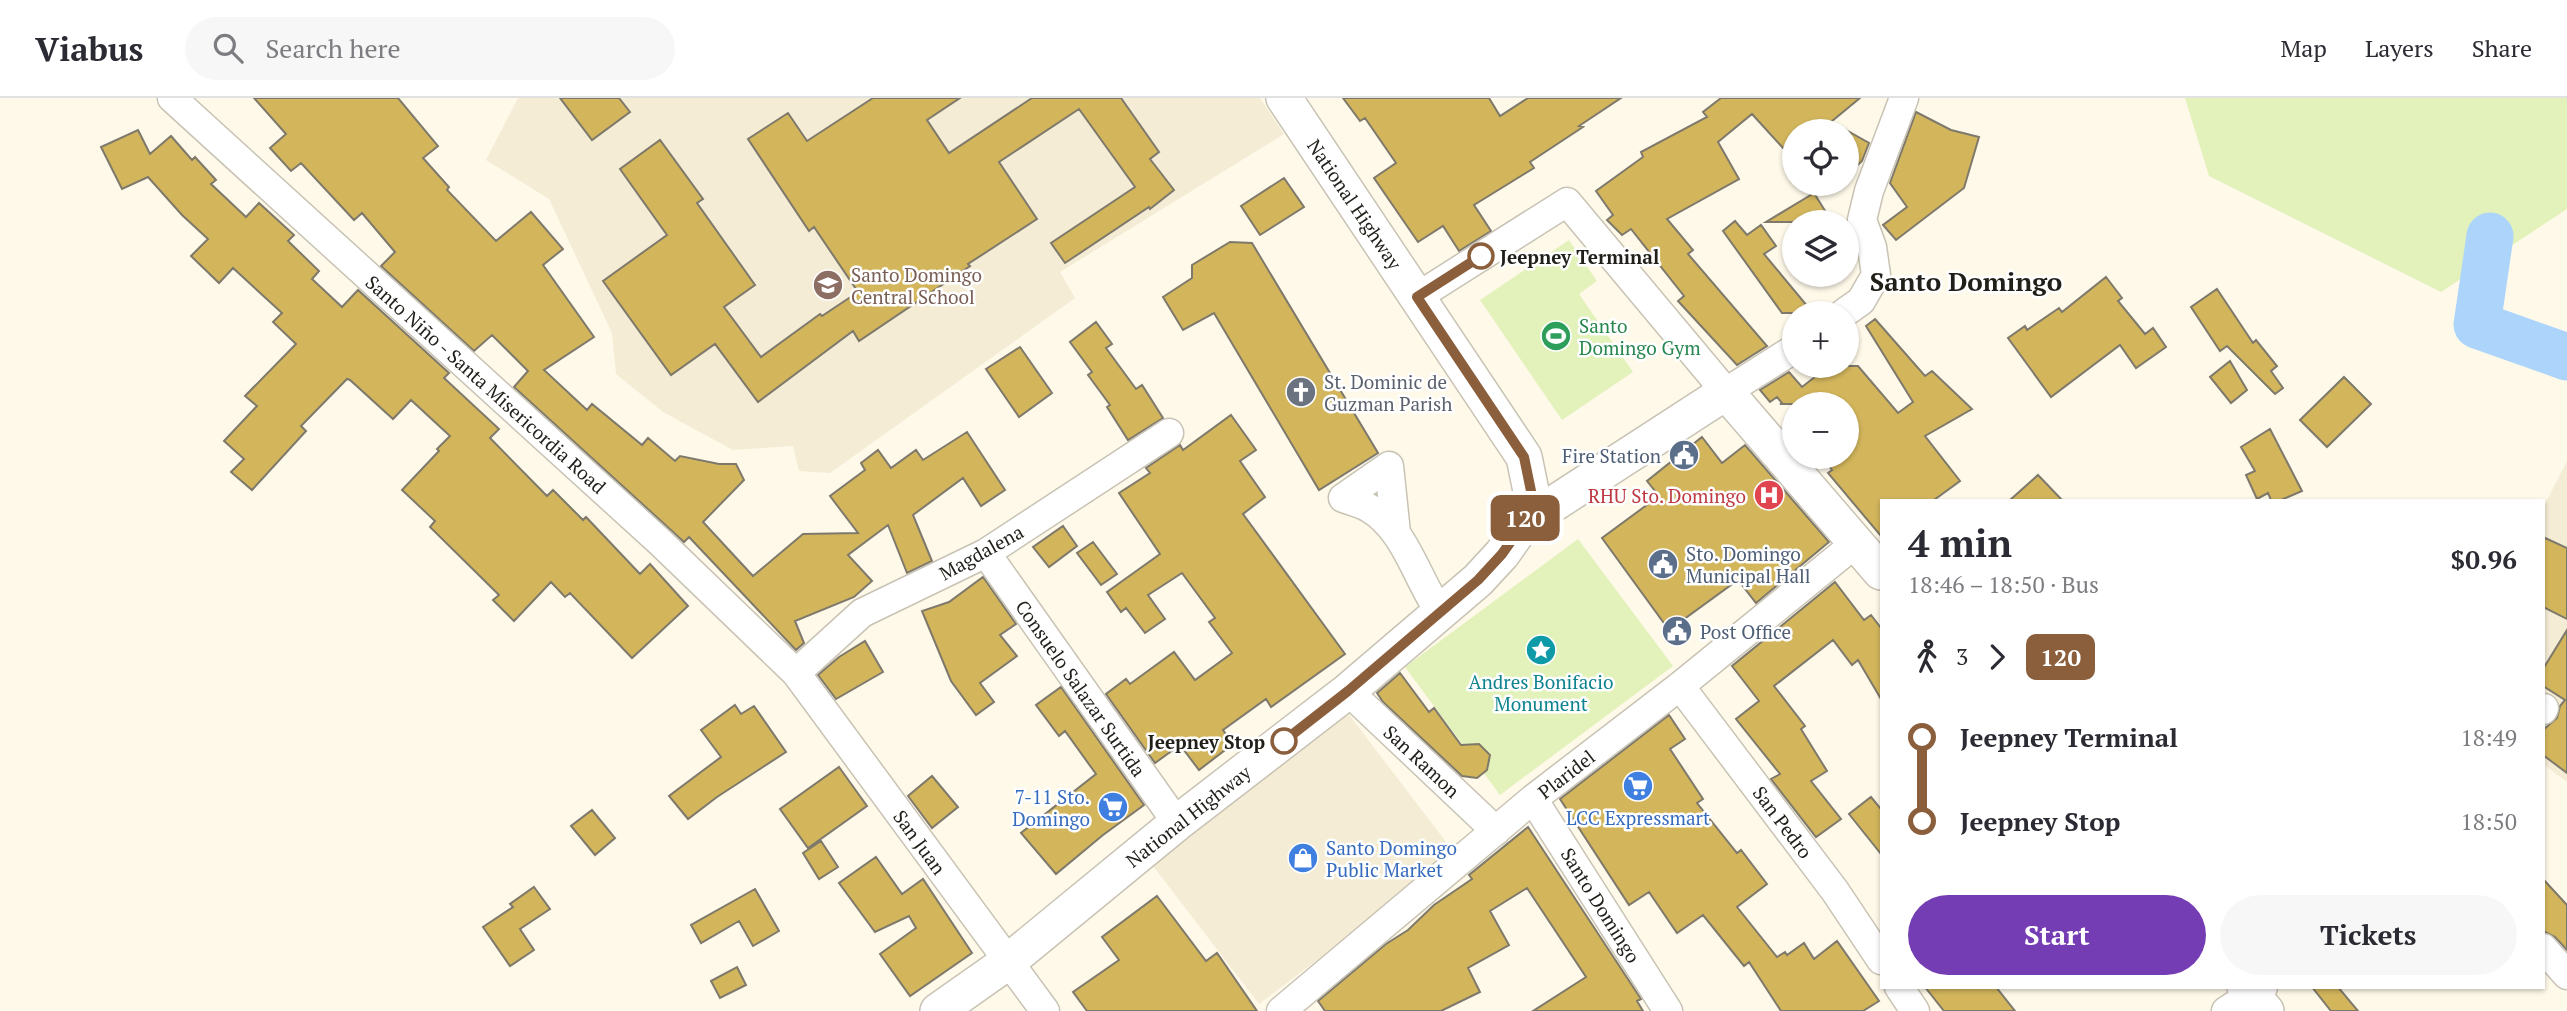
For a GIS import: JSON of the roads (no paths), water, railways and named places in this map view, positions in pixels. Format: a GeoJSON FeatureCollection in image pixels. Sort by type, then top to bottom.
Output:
{"type":"FeatureCollection","features":[{"type":"Feature","properties":{"kind":"main road","name":"National Highway"},"geometry":{"type":"LineString","coordinates":[[938,1011],[1009,961],[1177,823],[1348,691],[1494,563],[1524,523],[1531,491],[1524,457],[1284,98]]}},
{"type":"Feature","properties":{"kind":"main road"},"geometry":{"type":"LineString","coordinates":[[1524,523],[1726,392],[1880,571]]}},
{"type":"Feature","properties":{"kind":"street","name":"Santo Niño - Santa Misericordia Road"},"geometry":{"type":"LineString","coordinates":[[173,98],[660,542],[796,673]]}},
{"type":"Feature","properties":{"kind":"street"},"geometry":{"type":"LineString","coordinates":[[1859,302],[1876,275],[1872,247],[1862,220],[1869,191],[1903,98]]}},
{"type":"Feature","properties":{"kind":"street"},"geometry":{"type":"LineString","coordinates":[[1417,297],[1567,202],[1726,392],[1782,357]]}},
{"type":"Feature","properties":{"kind":"street","name":"Magdalena"},"geometry":{"type":"LineString","coordinates":[[796,673],[862,613],[985,553],[1169,433]]}},
{"type":"Feature","properties":{"kind":"street"},"geometry":{"type":"LineString","coordinates":[[1396,533],[1440,612]]}},
{"type":"Feature","properties":{"kind":"street","name":"Plaridel"},"geometry":{"type":"LineString","coordinates":[[1295,1007],[1533,799],[1680,686],[1856,543]]}},
{"type":"Feature","properties":{"kind":"street","name":"Consuelo Salazar Surtida"},"geometry":{"type":"LineString","coordinates":[[985,553],[1177,823]]}},
{"type":"Feature","properties":{"kind":"street","name":"San Juan"},"geometry":{"type":"LineString","coordinates":[[796,673],[1045,1011]]}},
{"type":"Feature","properties":{"kind":"street","name":"San Pedro"},"geometry":{"type":"LineString","coordinates":[[1680,686],[1835,891],[1880,958]]}},
{"type":"Feature","properties":{"kind":"street","name":"San Ramon"},"geometry":{"type":"LineString","coordinates":[[1348,691],[1496,831]]}},
{"type":"Feature","properties":{"kind":"street","name":"Santo Domingo"},"geometry":{"type":"LineString","coordinates":[[1533,799],[1668,1011]]}},
{"type":"Feature","properties":{"kind":"street"},"geometry":{"type":"LineString","coordinates":[[2545,950],[2567,975]]}},
{"type":"Feature","properties":{"kind":"street"},"geometry":{"type":"LineString","coordinates":[[1900,989],[1915,1011]]}},
{"type":"Feature","properties":{"kind":"waterway"},"geometry":{"type":"LineString","coordinates":[[2490,236],[2477,325],[2567,357]]}},
{"type":"Feature","properties":{"kind":"place","name":"Jeepney Terminal"},"geometry":{"type":"Point","coordinates":[1481,256]}},
{"type":"Feature","properties":{"kind":"place","name":"Santo Domingo Central School"},"geometry":{"type":"Point","coordinates":[828,285]}},
{"type":"Feature","properties":{"kind":"place","name":"Santo Domingo Gym"},"geometry":{"type":"Point","coordinates":[1556,336]}},
{"type":"Feature","properties":{"kind":"place","name":"St. Dominic de Guzman Parish"},"geometry":{"type":"Point","coordinates":[1301,392]}},
{"type":"Feature","properties":{"kind":"place","name":"Fire Station"},"geometry":{"type":"Point","coordinates":[1684,455]}},
{"type":"Feature","properties":{"kind":"place","name":"RHU Sto. Domingo"},"geometry":{"type":"Point","coordinates":[1769,495]}},
{"type":"Feature","properties":{"kind":"place","name":"Sto. Domingo Municipal Hall"},"geometry":{"type":"Point","coordinates":[1663,564]}},
{"type":"Feature","properties":{"kind":"place","name":"Post Office"},"geometry":{"type":"Point","coordinates":[1677,631]}},
{"type":"Feature","properties":{"kind":"place","name":"Andres Bonifacio Monument"},"geometry":{"type":"Point","coordinates":[1541,650]}},
{"type":"Feature","properties":{"kind":"place","name":"Jeepney Stop"},"geometry":{"type":"Point","coordinates":[1284,741]}},
{"type":"Feature","properties":{"kind":"place","name":"LCC Expressmart"},"geometry":{"type":"Point","coordinates":[1638,786]}},
{"type":"Feature","properties":{"kind":"place","name":"7-11 Sto. Domingo"},"geometry":{"type":"Point","coordinates":[1113,807]}},
{"type":"Feature","properties":{"kind":"place","name":"Santo Domingo Public Market"},"geometry":{"type":"Point","coordinates":[1303,858]}},
{"type":"Feature","properties":{"kind":"district","name":"Santo Domingo"},"geometry":{"type":"Point","coordinates":[1966,281]}}]}
